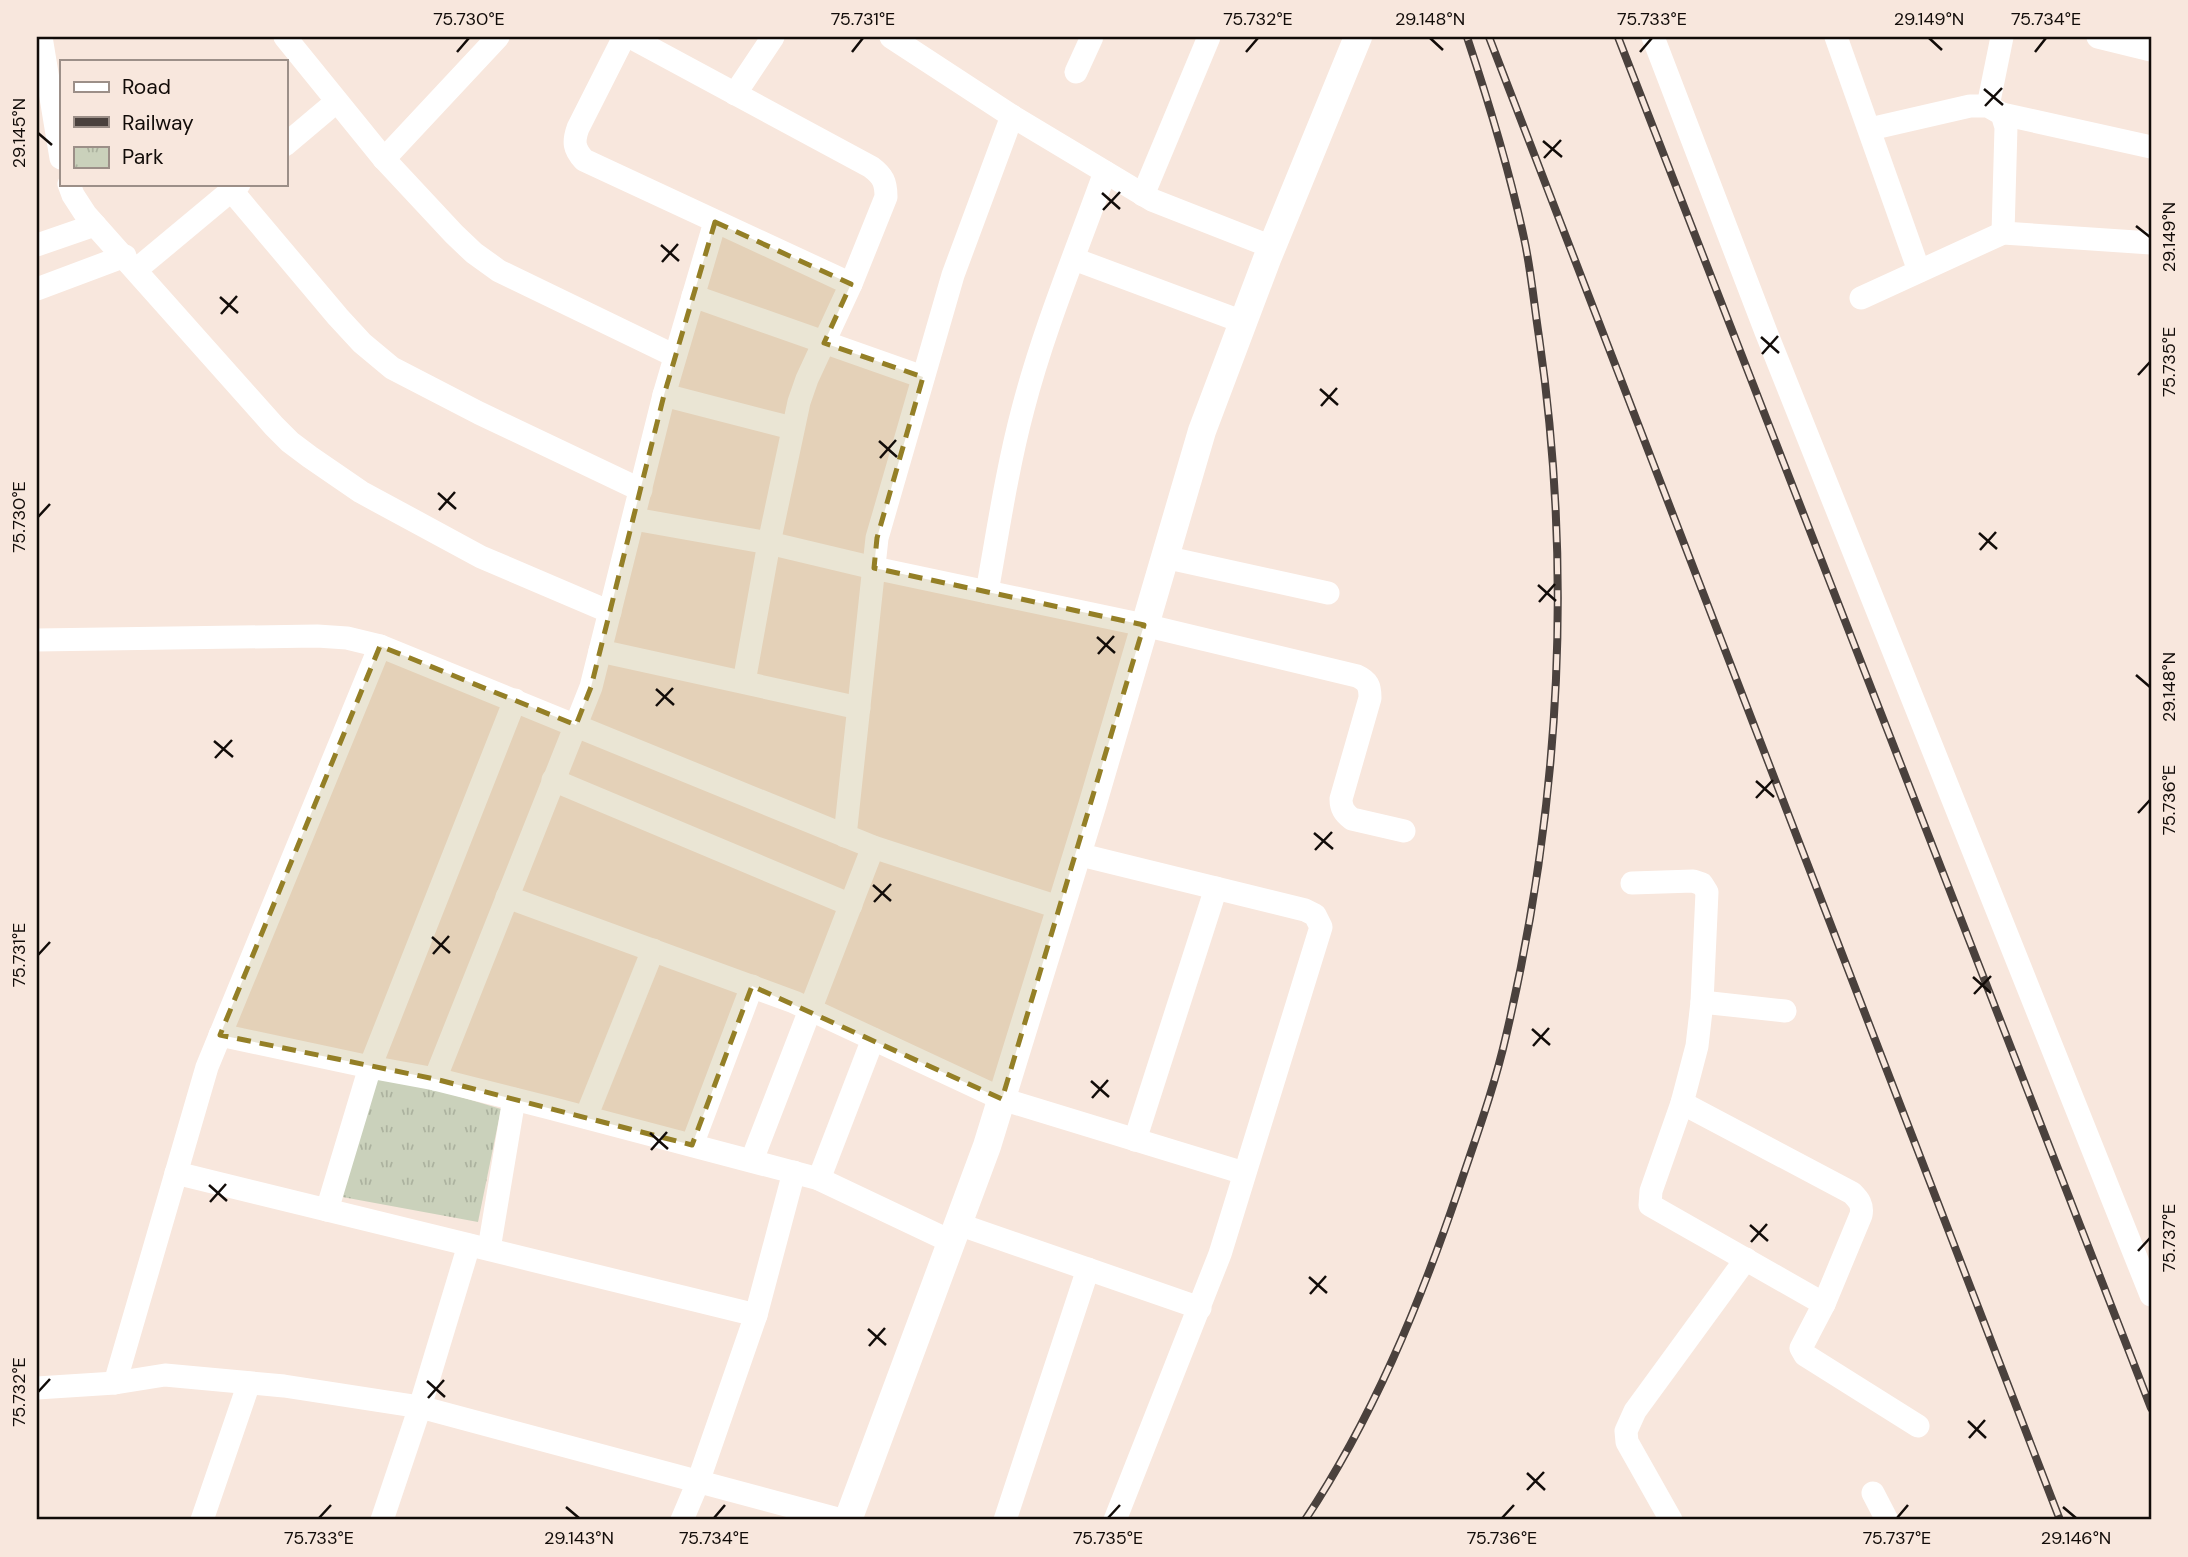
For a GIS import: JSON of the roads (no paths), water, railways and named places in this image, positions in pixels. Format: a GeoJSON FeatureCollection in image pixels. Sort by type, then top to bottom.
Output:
{"type":"FeatureCollection","features":[{"type":"Feature","properties":{"kind":"street"},"geometry":{"type":"LineString","coordinates":[[41,37],[60,152]]}},
{"type":"Feature","properties":{"kind":"street"},"geometry":{"type":"LineString","coordinates":[[285,37],[384,159],[474,253],[499,271],[675,356]]}},
{"type":"Feature","properties":{"kind":"street"},"geometry":{"type":"LineString","coordinates":[[384,159],[498,37]]}},
{"type":"Feature","properties":{"kind":"street"},"geometry":{"type":"LineString","coordinates":[[624,37],[578,128],[574,141],[577,153],[583,160],[851,284]]}},
{"type":"Feature","properties":{"kind":"street"},"geometry":{"type":"LineString","coordinates":[[630,37],[871,167],[886,183],[886,197],[851,284],[807,379],[792,428],[744,682]]}},
{"type":"Feature","properties":{"kind":"street"},"geometry":{"type":"LineString","coordinates":[[735,94],[774,37]]}},
{"type":"Feature","properties":{"kind":"street"},"geometry":{"type":"LineString","coordinates":[[891,37],[1012,116],[1143,195],[1272,247]]}},
{"type":"Feature","properties":{"kind":"street"},"geometry":{"type":"LineString","coordinates":[[1076,72],[1091,37]]}},
{"type":"Feature","properties":{"kind":"street"},"geometry":{"type":"LineString","coordinates":[[1143,195],[1209,37]]}},
{"type":"Feature","properties":{"kind":"street"},"geometry":{"type":"LineString","coordinates":[[848,1520],[1002,1099],[1202,431],[1272,247],[1358,37]]}},
{"type":"Feature","properties":{"kind":"street"},"geometry":{"type":"LineString","coordinates":[[1653,37],[1771,345],[2151,1295]]}},
{"type":"Feature","properties":{"kind":"street"},"geometry":{"type":"LineString","coordinates":[[1836,37],[1919,271]]}},
{"type":"Feature","properties":{"kind":"street"},"geometry":{"type":"LineString","coordinates":[[2002,37],[1995,110],[2006,127],[2003,233]]}},
{"type":"Feature","properties":{"kind":"street"},"geometry":{"type":"LineString","coordinates":[[2098,37],[2151,50]]}},
{"type":"Feature","properties":{"kind":"street"},"geometry":{"type":"LineString","coordinates":[[287,143],[337,102]]}},
{"type":"Feature","properties":{"kind":"street"},"geometry":{"type":"LineString","coordinates":[[1870,129],[1970,106],[2151,147]]}},
{"type":"Feature","properties":{"kind":"street"},"geometry":{"type":"LineString","coordinates":[[845,836],[877,538],[953,275],[1012,116]]}},
{"type":"Feature","properties":{"kind":"street"},"geometry":{"type":"LineString","coordinates":[[988,592],[1023,408],[1039,353],[1105,172]]}},
{"type":"Feature","properties":{"kind":"street"},"geometry":{"type":"LineString","coordinates":[[70,186],[73,195],[95,225],[290,442],[361,492],[481,557],[610,612]]}},
{"type":"Feature","properties":{"kind":"street"},"geometry":{"type":"LineString","coordinates":[[37,289],[131,263],[235,187],[338,317],[362,343],[392,368],[479,413],[641,490]]}},
{"type":"Feature","properties":{"kind":"street"},"geometry":{"type":"LineString","coordinates":[[435,1079],[591,687],[664,395],[715,222]]}},
{"type":"Feature","properties":{"kind":"street"},"geometry":{"type":"LineString","coordinates":[[37,245],[95,225]]}},
{"type":"Feature","properties":{"kind":"street"},"geometry":{"type":"LineString","coordinates":[[1861,298],[2003,233],[2151,243]]}},
{"type":"Feature","properties":{"kind":"street"},"geometry":{"type":"LineString","coordinates":[[1074,259],[1243,322]]}},
{"type":"Feature","properties":{"kind":"street"},"geometry":{"type":"LineString","coordinates":[[693,296],[923,377]]}},
{"type":"Feature","properties":{"kind":"street"},"geometry":{"type":"LineString","coordinates":[[664,395],[792,428]]}},
{"type":"Feature","properties":{"kind":"street"},"geometry":{"type":"LineString","coordinates":[[634,519],[769,543],[1144,625],[1365,680],[1370,687],[1370,698],[1340,799],[1341,807],[1345,814],[1352,818],[1405,831]]}},
{"type":"Feature","properties":{"kind":"street"},"geometry":{"type":"LineString","coordinates":[[1164,557],[1328,593]]}},
{"type":"Feature","properties":{"kind":"street"},"geometry":{"type":"LineString","coordinates":[[37,640],[317,636],[347,638],[380,646],[873,847],[1061,908]]}},
{"type":"Feature","properties":{"kind":"street"},"geometry":{"type":"LineString","coordinates":[[115,1383],[207,1067],[380,646]]}},
{"type":"Feature","properties":{"kind":"street"},"geometry":{"type":"LineString","coordinates":[[600,651],[859,708]]}},
{"type":"Feature","properties":{"kind":"street"},"geometry":{"type":"LineString","coordinates":[[327,1210],[370,1067],[515,700]]}},
{"type":"Feature","properties":{"kind":"street"},"geometry":{"type":"LineString","coordinates":[[553,780],[851,905]]}},
{"type":"Feature","properties":{"kind":"street"},"geometry":{"type":"LineString","coordinates":[[752,1160],[873,847]]}},
{"type":"Feature","properties":{"kind":"street"},"geometry":{"type":"LineString","coordinates":[[1077,854],[1305,910],[1315,915],[1321,927],[1220,1254],[1115,1520]]}},
{"type":"Feature","properties":{"kind":"street"},"geometry":{"type":"LineString","coordinates":[[1632,883],[1693,881],[1702,884],[1707,892],[1702,1002],[1695,1056],[1682,1103],[1651,1191],[1650,1205],[1824,1304]]}},
{"type":"Feature","properties":{"kind":"street"},"geometry":{"type":"LineString","coordinates":[[1135,1140],[1216,888]]}},
{"type":"Feature","properties":{"kind":"street"},"geometry":{"type":"LineString","coordinates":[[507,897],[811,1010],[1002,1099],[1244,1173]]}},
{"type":"Feature","properties":{"kind":"street"},"geometry":{"type":"LineString","coordinates":[[586,1117],[653,950]]}},
{"type":"Feature","properties":{"kind":"street"},"geometry":{"type":"LineString","coordinates":[[692,1145],[752,986]]}},
{"type":"Feature","properties":{"kind":"street"},"geometry":{"type":"LineString","coordinates":[[1702,1002],[1785,1011]]}},
{"type":"Feature","properties":{"kind":"street"},"geometry":{"type":"LineString","coordinates":[[220,1035],[435,1079],[752,1160],[819,1179],[955,1233],[1088,1269],[1200,1308]]}},
{"type":"Feature","properties":{"kind":"street"},"geometry":{"type":"LineString","coordinates":[[819,1179],[873,1039]]}},
{"type":"Feature","properties":{"kind":"street"},"geometry":{"type":"LineString","coordinates":[[382,1520],[479,1247],[514,1099]]}},
{"type":"Feature","properties":{"kind":"street"},"geometry":{"type":"LineString","coordinates":[[1682,1103],[1852,1193],[1859,1201],[1861,1214],[1824,1304],[1801,1348],[1805,1355],[1918,1426]]}},
{"type":"Feature","properties":{"kind":"street"},"geometry":{"type":"LineString","coordinates":[[682,1520],[698,1482],[756,1315],[794,1172]]}},
{"type":"Feature","properties":{"kind":"street"},"geometry":{"type":"LineString","coordinates":[[176,1173],[756,1315]]}},
{"type":"Feature","properties":{"kind":"street"},"geometry":{"type":"LineString","coordinates":[[1671,1520],[1627,1442],[1626,1431],[1634,1411],[1746,1259]]}},
{"type":"Feature","properties":{"kind":"street"},"geometry":{"type":"LineString","coordinates":[[1005,1520],[1088,1269]]}},
{"type":"Feature","properties":{"kind":"street"},"geometry":{"type":"LineString","coordinates":[[37,1388],[115,1383],[165,1375],[284,1386],[420,1407],[842,1520]]}},
{"type":"Feature","properties":{"kind":"street"},"geometry":{"type":"LineString","coordinates":[[202,1520],[249,1383]]}},
{"type":"Feature","properties":{"kind":"street"},"geometry":{"type":"LineString","coordinates":[[1873,1493],[1887,1520]]}},
{"type":"Feature","properties":{"kind":"railway"},"geometry":{"type":"LineString","coordinates":[[1305,1520],[1352,1442],[1392,1361],[1427,1277],[1484,1114],[1501,1056],[1524,950],[1539,863],[1549,776],[1558,601],[1550,425],[1524,238],[1498,136],[1467,37]]}},
{"type":"Feature","properties":{"kind":"railway"},"geometry":{"type":"LineString","coordinates":[[1489,37],[2060,1520]]}},
{"type":"Feature","properties":{"kind":"railway"},"geometry":{"type":"LineString","coordinates":[[1618,37],[2151,1408]]}}]}
